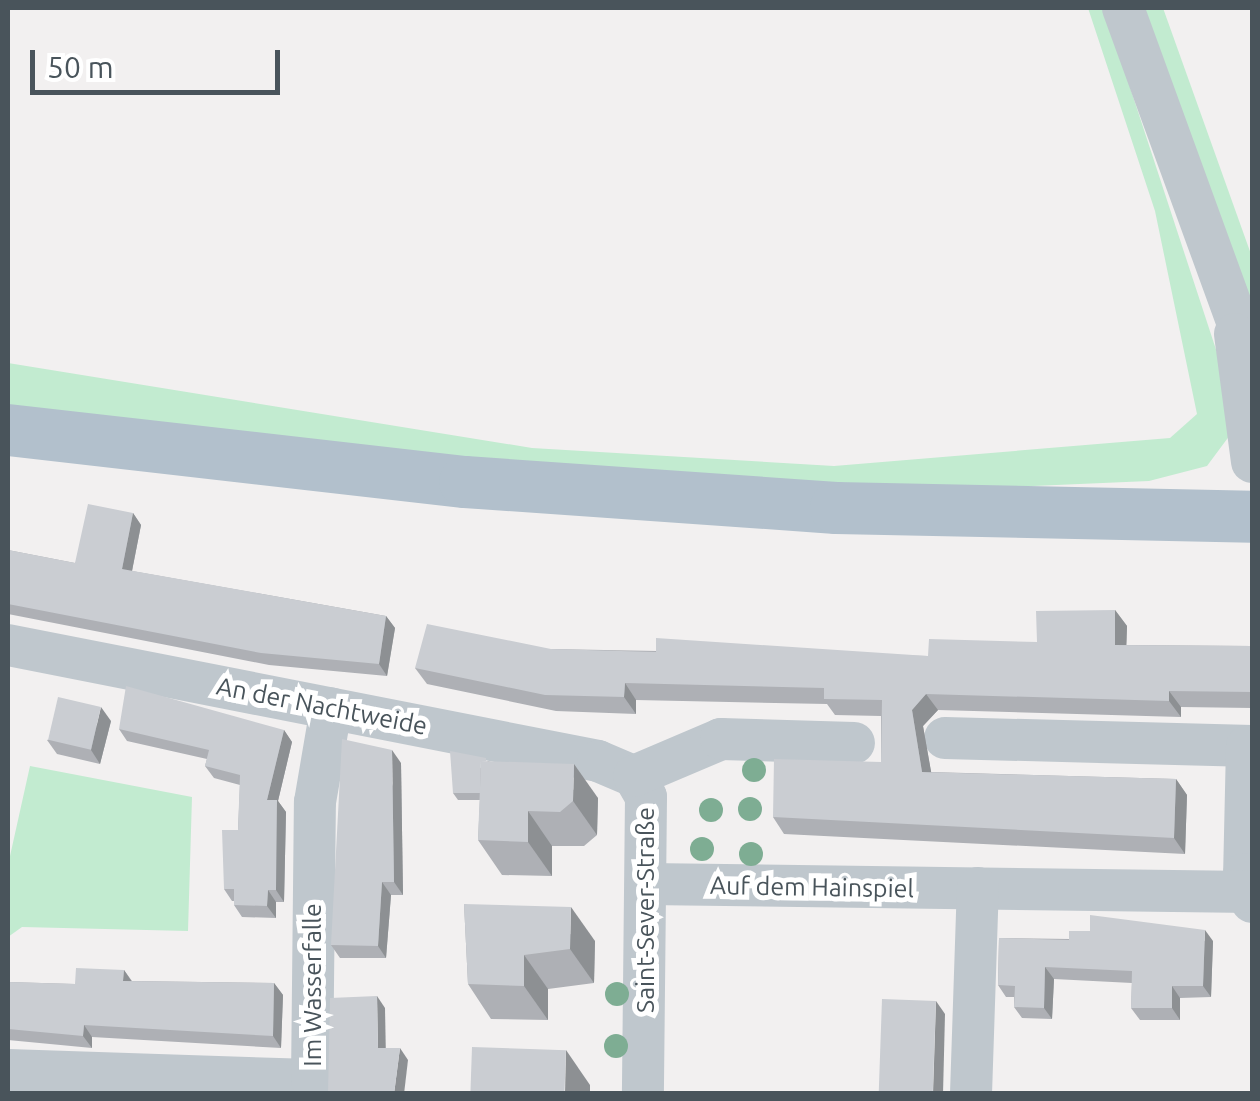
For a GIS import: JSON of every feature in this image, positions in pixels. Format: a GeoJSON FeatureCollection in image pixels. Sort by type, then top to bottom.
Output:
{"type":"FeatureCollection","features":[{"type":"Feature","properties":{"kind":"main road"},"geometry":{"type":"LineString","coordinates":[[8,430],[465,482],[836,508],[1252,517]]}},
{"type":"Feature","properties":{"kind":"street"},"geometry":{"type":"LineString","coordinates":[[1123,8],[1244,349],[1252,462]]}},
{"type":"Feature","properties":{"kind":"street","name":"An der Nachtweide"},"geometry":{"type":"LineString","coordinates":[[8,645],[330,708],[634,776]]}},
{"type":"Feature","properties":{"kind":"street","name":"Im Wasserfalle"},"geometry":{"type":"LineString","coordinates":[[8,1070],[312,1080],[315,802],[330,708]]}},
{"type":"Feature","properties":{"kind":"street","name":"Auf dem Hainspiel"},"geometry":{"type":"LineString","coordinates":[[647,884],[1251,895],[1250,746],[944,738]]}},
{"type":"Feature","properties":{"kind":"street","name":"Saint-Sever-Straße"},"geometry":{"type":"LineString","coordinates":[[643,1094],[646,797],[634,776],[721,739],[854,743]]}},
{"type":"Feature","properties":{"kind":"street"},"geometry":{"type":"LineString","coordinates":[[971,1094],[978,888]]}},
{"type":"Feature","properties":{"kind":"green space"},"geometry":{"type":"Polygon","coordinates":[[[1088,8],[1104,8],[1226,380],[1230,435],[1207,466],[1149,481],[1012,487],[712,483],[8,413],[8,363],[532,448],[834,466],[1170,438],[1197,414],[1155,211],[1088,8]]]}},
{"type":"Feature","properties":{"kind":"green space"},"geometry":{"type":"Polygon","coordinates":[[[1137,8],[1163,8],[1252,257],[1252,317],[1137,8]]]}},
{"type":"Feature","properties":{"kind":"green space"},"geometry":{"type":"Polygon","coordinates":[[[30,766],[192,797],[188,931],[22,927],[8,937],[8,865],[30,766]]]}},
{"type":"Feature","properties":{"kind":"building"},"geometry":{"type":"Polygon","coordinates":[[[88,504],[133,513],[122,569],[386,616],[379,664],[261,653],[8,604],[8,550],[75,563],[88,504]]]}},
{"type":"Feature","properties":{"kind":"building"},"geometry":{"type":"Polygon","coordinates":[[[1115,610],[1115,645],[1252,646],[1252,692],[1169,691],[1169,701],[926,694],[912,710],[922,772],[1176,779],[1174,838],[773,817],[774,759],[881,762],[882,700],[824,699],[824,688],[625,683],[624,697],[545,695],[415,668],[427,624],[551,649],[656,652],[656,638],[928,656],[929,639],[1037,642],[1036,611],[1115,610]]]}},
{"type":"Feature","properties":{"kind":"building"},"geometry":{"type":"Polygon","coordinates":[[[126,686],[284,730],[267,800],[277,800],[276,890],[268,890],[267,906],[234,905],[234,889],[224,889],[222,830],[238,830],[240,775],[205,766],[209,750],[119,729],[126,686]]]}},
{"type":"Feature","properties":{"kind":"building"},"geometry":{"type":"Polygon","coordinates":[[[58,697],[101,707],[91,750],[48,740],[58,697]]]}},
{"type":"Feature","properties":{"kind":"building"},"geometry":{"type":"Polygon","coordinates":[[[342,739],[392,750],[394,882],[382,882],[378,946],[331,945],[342,739]]]}},
{"type":"Feature","properties":{"kind":"building"},"geometry":{"type":"Polygon","coordinates":[[[450,751],[486,758],[481,761],[480,793],[453,793],[450,751]]]}},
{"type":"Feature","properties":{"kind":"building"},"geometry":{"type":"Polygon","coordinates":[[[481,761],[574,764],[573,801],[560,812],[528,811],[528,842],[478,840],[481,761]]]}},
{"type":"Feature","properties":{"kind":"building"},"geometry":{"type":"Polygon","coordinates":[[[464,904],[571,907],[570,949],[524,955],[524,986],[468,984],[464,904]]]}},
{"type":"Feature","properties":{"kind":"building"},"geometry":{"type":"Polygon","coordinates":[[[1090,915],[1205,930],[1203,986],[1172,986],[1172,1008],[1131,1008],[1132,971],[1045,967],[1044,1008],[1014,1007],[1015,986],[998,985],[999,938],[1069,940],[1069,931],[1090,931],[1090,915]]]}},
{"type":"Feature","properties":{"kind":"building"},"geometry":{"type":"Polygon","coordinates":[[[76,968],[124,970],[123,981],[274,983],[273,1036],[84,1025],[83,1036],[8,1029],[8,982],[75,984],[76,968]]]}},
{"type":"Feature","properties":{"kind":"building"},"geometry":{"type":"Polygon","coordinates":[[[377,996],[378,1048],[400,1048],[394,1094],[328,1094],[330,998],[377,996]]]}},
{"type":"Feature","properties":{"kind":"building"},"geometry":{"type":"Polygon","coordinates":[[[882,999],[936,1001],[933,1094],[879,1094],[882,999]]]}},
{"type":"Feature","properties":{"kind":"building"},"geometry":{"type":"Polygon","coordinates":[[[472,1047],[566,1050],[564,1094],[470,1094],[472,1047]]]}}]}
